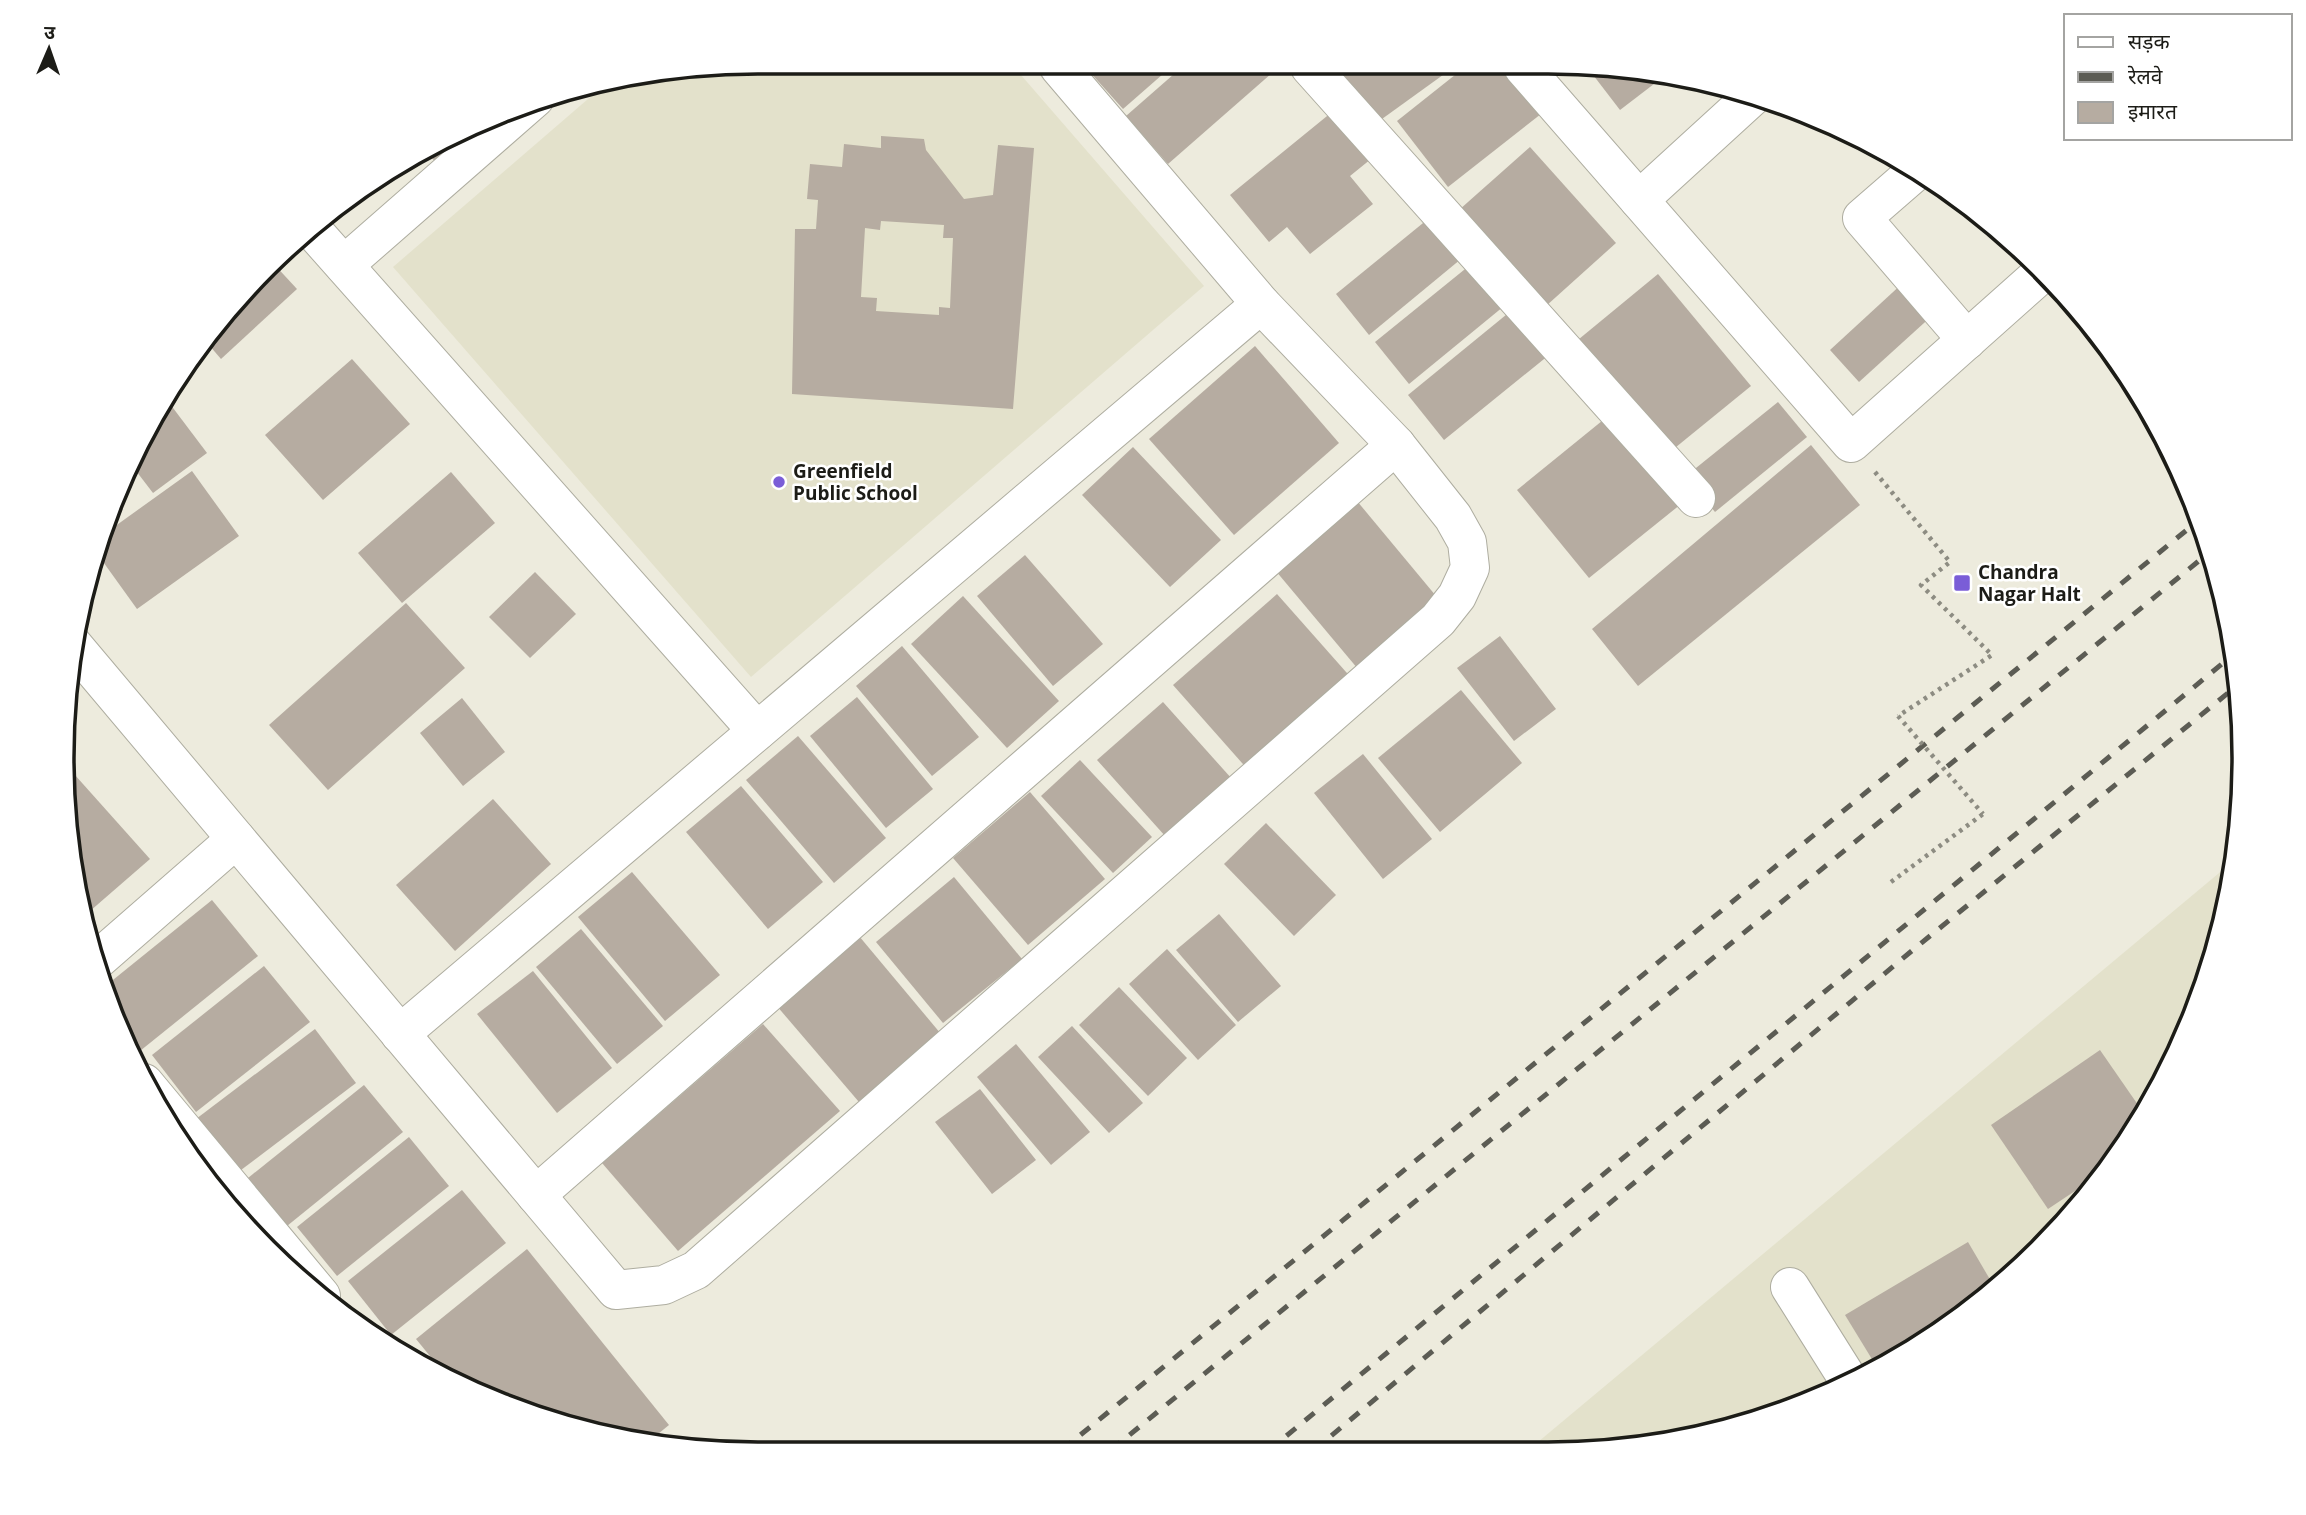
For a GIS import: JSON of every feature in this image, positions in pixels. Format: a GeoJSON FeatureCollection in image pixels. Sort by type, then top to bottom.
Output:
{"type":"FeatureCollection","features":[{"type":"Feature","properties":{"kind":"street"},"geometry":{"type":"LineString","coordinates":[[81,655],[616,1290],[664,1284],[696,1270],[1438,620],[1457,596],[1470,568],[1466,542],[1453,517],[1396,445],[1261,304],[1065,74]]}},
{"type":"Feature","properties":{"kind":"street"},"geometry":{"type":"LineString","coordinates":[[1316,74],[1696,498]]}},
{"type":"Feature","properties":{"kind":"street"},"geometry":{"type":"LineString","coordinates":[[1530,74],[1851,443],[2036,278]]}},
{"type":"Feature","properties":{"kind":"street"},"geometry":{"type":"LineString","coordinates":[[1639,200],[1745,103]]}},
{"type":"Feature","properties":{"kind":"street"},"geometry":{"type":"LineString","coordinates":[[344,265],[508,121]]}},
{"type":"Feature","properties":{"kind":"street"},"geometry":{"type":"LineString","coordinates":[[1909,176],[1862,218],[1967,340]]}},
{"type":"Feature","properties":{"kind":"street"},"geometry":{"type":"LineString","coordinates":[[317,235],[757,731]]}},
{"type":"Feature","properties":{"kind":"street"},"geometry":{"type":"LineString","coordinates":[[400,1034],[1261,304]]}},
{"type":"Feature","properties":{"kind":"street"},"geometry":{"type":"LineString","coordinates":[[536,1195],[1396,445]]}},
{"type":"Feature","properties":{"kind":"street"},"geometry":{"type":"LineString","coordinates":[[103,955],[236,839]]}},
{"type":"Feature","properties":{"kind":"street"},"geometry":{"type":"LineString","coordinates":[[187,1134],[280,1247]]}},
{"type":"Feature","properties":{"kind":"street"},"geometry":{"type":"LineString","coordinates":[[1790,1287],[1845,1374]]}},
{"type":"Feature","properties":{"kind":"path"},"geometry":{"type":"LineString","coordinates":[[1851,443],[1950,562],[1921,585],[1992,654],[1898,716],[1983,814],[1891,882]]}},
{"type":"Feature","properties":{"kind":"shaded area","name":"Greenfield Public School"},"geometry":{"type":"Polygon","coordinates":[[[1020,74],[1204,286],[751,677],[393,267],[594,94],[668,79],[713,75],[1020,74]]]}},
{"type":"Feature","properties":{"kind":"shaded area"},"geometry":{"type":"Polygon","coordinates":[[[2223,870],[2209,935],[2196,977],[2162,1060],[2141,1100],[2091,1174],[2063,1208],[1999,1272],[1929,1326],[1890,1350],[1851,1371],[1768,1405],[1726,1418],[1638,1436],[1538,1442],[2223,870]]]}},
{"type":"Feature","properties":{"kind":"building"},"geometry":{"type":"Polygon","coordinates":[[[1092,74],[1163,74],[1123,109],[1092,74]]]}},
{"type":"Feature","properties":{"kind":"building"},"geometry":{"type":"Polygon","coordinates":[[[1174,74],[1271,74],[1168,164],[1126,116],[1174,74]]]}},
{"type":"Feature","properties":{"kind":"building"},"geometry":{"type":"Polygon","coordinates":[[[1339,74],[1444,74],[1375,124],[1339,74]]]}},
{"type":"Feature","properties":{"kind":"building"},"geometry":{"type":"Polygon","coordinates":[[[1456,74],[1510,74],[1541,114],[1448,187],[1397,121],[1456,74]]]}},
{"type":"Feature","properties":{"kind":"building"},"geometry":{"type":"Polygon","coordinates":[[[1593,75],[1656,82],[1620,110],[1593,75]]]}},
{"type":"Feature","properties":{"kind":"building"},"geometry":{"type":"Polygon","coordinates":[[[1332,112],[1371,159],[1350,176],[1373,204],[1310,254],[1287,227],[1269,242],[1230,195],[1332,112]]]}},
{"type":"Feature","properties":{"kind":"building"},"geometry":{"type":"Polygon","coordinates":[[[881,136],[924,139],[926,150],[964,199],[993,195],[998,145],[1034,148],[1013,409],[792,394],[795,229],[816,229],[818,200],[807,199],[810,164],[842,167],[844,144],[881,148],[881,136]],[[881,221],[880,230],[865,228],[861,297],[877,298],[876,311],[939,315],[939,307],[950,308],[953,238],[943,238],[944,225],[881,221]]]}},
{"type":"Feature","properties":{"kind":"building"},"geometry":{"type":"Polygon","coordinates":[[[467,139],[438,165],[431,157],[467,139]]]}},
{"type":"Feature","properties":{"kind":"building"},"geometry":{"type":"Polygon","coordinates":[[[1530,147],[1616,243],[1536,315],[1450,218],[1530,147]]]}},
{"type":"Feature","properties":{"kind":"building"},"geometry":{"type":"Polygon","coordinates":[[[1428,219],[1461,259],[1369,335],[1336,294],[1428,219]]]}},
{"type":"Feature","properties":{"kind":"building"},"geometry":{"type":"Polygon","coordinates":[[[1475,261],[1509,302],[1409,384],[1375,342],[1475,261]]]}},
{"type":"Feature","properties":{"kind":"building"},"geometry":{"type":"Polygon","coordinates":[[[279,269],[297,289],[221,359],[211,347],[243,307],[279,269]]]}},
{"type":"Feature","properties":{"kind":"building"},"geometry":{"type":"Polygon","coordinates":[[[1658,274],[1751,386],[1665,456],[1573,344],[1658,274]]]}},
{"type":"Feature","properties":{"kind":"building"},"geometry":{"type":"Polygon","coordinates":[[[1905,281],[1935,313],[1859,382],[1830,350],[1905,281]]]}},
{"type":"Feature","properties":{"kind":"building"},"geometry":{"type":"Polygon","coordinates":[[[1512,310],[1549,355],[1444,440],[1408,395],[1512,310]]]}},
{"type":"Feature","properties":{"kind":"building"},"geometry":{"type":"Polygon","coordinates":[[[1255,346],[1339,443],[1234,535],[1149,439],[1255,346]]]}},
{"type":"Feature","properties":{"kind":"building"},"geometry":{"type":"Polygon","coordinates":[[[352,359],[410,424],[323,500],[265,435],[352,359]]]}},
{"type":"Feature","properties":{"kind":"building"},"geometry":{"type":"Polygon","coordinates":[[[1778,402],[1807,437],[1715,512],[1686,476],[1778,402]]]}},
{"type":"Feature","properties":{"kind":"building"},"geometry":{"type":"Polygon","coordinates":[[[171,405],[207,453],[153,493],[137,472],[171,405]]]}},
{"type":"Feature","properties":{"kind":"building"},"geometry":{"type":"Polygon","coordinates":[[[1613,412],[1686,500],[1589,578],[1517,490],[1613,412]]]}},
{"type":"Feature","properties":{"kind":"building"},"geometry":{"type":"Polygon","coordinates":[[[1811,445],[1860,505],[1638,686],[1592,629],[1811,445]]]}},
{"type":"Feature","properties":{"kind":"building"},"geometry":{"type":"Polygon","coordinates":[[[1133,447],[1221,540],[1170,587],[1082,495],[1133,447]]]}},
{"type":"Feature","properties":{"kind":"building"},"geometry":{"type":"Polygon","coordinates":[[[192,471],[239,536],[137,609],[103,561],[114,527],[192,471]]]}},
{"type":"Feature","properties":{"kind":"building"},"geometry":{"type":"Polygon","coordinates":[[[451,472],[495,523],[402,603],[358,553],[451,472]]]}},
{"type":"Feature","properties":{"kind":"building"},"geometry":{"type":"Polygon","coordinates":[[[1352,495],[1441,602],[1358,669],[1270,564],[1352,495]]]}},
{"type":"Feature","properties":{"kind":"building"},"geometry":{"type":"Polygon","coordinates":[[[1025,555],[1103,644],[1053,686],[977,596],[1025,555]]]}},
{"type":"Feature","properties":{"kind":"building"},"geometry":{"type":"Polygon","coordinates":[[[535,572],[576,614],[530,658],[489,617],[535,572]]]}},
{"type":"Feature","properties":{"kind":"building"},"geometry":{"type":"Polygon","coordinates":[[[1277,594],[1354,681],[1250,772],[1173,685],[1277,594]]]}},
{"type":"Feature","properties":{"kind":"building"},"geometry":{"type":"Polygon","coordinates":[[[963,596],[1059,701],[1007,748],[911,644],[963,596]]]}},
{"type":"Feature","properties":{"kind":"building"},"geometry":{"type":"Polygon","coordinates":[[[406,603],[465,668],[328,790],[269,725],[406,603]]]}},
{"type":"Feature","properties":{"kind":"building"},"geometry":{"type":"Polygon","coordinates":[[[1500,636],[1556,709],[1514,741],[1457,668],[1500,636]]]}},
{"type":"Feature","properties":{"kind":"building"},"geometry":{"type":"Polygon","coordinates":[[[902,646],[979,737],[932,776],[856,686],[902,646]]]}},
{"type":"Feature","properties":{"kind":"building"},"geometry":{"type":"Polygon","coordinates":[[[1461,690],[1522,763],[1440,832],[1378,758],[1461,690]]]}},
{"type":"Feature","properties":{"kind":"building"},"geometry":{"type":"Polygon","coordinates":[[[857,697],[933,789],[886,828],[810,736],[857,697]]]}},
{"type":"Feature","properties":{"kind":"building"},"geometry":{"type":"Polygon","coordinates":[[[462,698],[505,752],[463,786],[420,733],[462,698]]]}},
{"type":"Feature","properties":{"kind":"building"},"geometry":{"type":"Polygon","coordinates":[[[1163,702],[1232,779],[1166,837],[1097,760],[1163,702]]]}},
{"type":"Feature","properties":{"kind":"building"},"geometry":{"type":"Polygon","coordinates":[[[798,736],[886,838],[834,883],[746,780],[798,736]]]}},
{"type":"Feature","properties":{"kind":"building"},"geometry":{"type":"Polygon","coordinates":[[[1363,754],[1432,839],[1383,879],[1314,793],[1363,754]]]}},
{"type":"Feature","properties":{"kind":"building"},"geometry":{"type":"Polygon","coordinates":[[[1080,760],[1152,837],[1113,873],[1041,796],[1080,760]]]}},
{"type":"Feature","properties":{"kind":"building"},"geometry":{"type":"Polygon","coordinates":[[[74,774],[150,859],[91,910],[79,847],[74,774]]]}},
{"type":"Feature","properties":{"kind":"building"},"geometry":{"type":"Polygon","coordinates":[[[741,786],[823,882],[768,929],[686,832],[741,786]]]}},
{"type":"Feature","properties":{"kind":"building"},"geometry":{"type":"Polygon","coordinates":[[[1030,792],[1105,879],[1028,945],[953,858],[1030,792]]]}},
{"type":"Feature","properties":{"kind":"building"},"geometry":{"type":"Polygon","coordinates":[[[493,799],[551,864],[455,951],[396,885],[493,799]]]}},
{"type":"Feature","properties":{"kind":"building"},"geometry":{"type":"Polygon","coordinates":[[[1266,823],[1336,895],[1294,936],[1224,864],[1266,823]]]}},
{"type":"Feature","properties":{"kind":"building"},"geometry":{"type":"Polygon","coordinates":[[[632,872],[720,975],[665,1021],[578,917],[632,872]]]}},
{"type":"Feature","properties":{"kind":"building"},"geometry":{"type":"Polygon","coordinates":[[[954,877],[1022,959],[943,1023],[876,942],[954,877]]]}},
{"type":"Feature","properties":{"kind":"building"},"geometry":{"type":"Polygon","coordinates":[[[212,900],[258,956],[140,1051],[112,981],[212,900]]]}},
{"type":"Feature","properties":{"kind":"building"},"geometry":{"type":"Polygon","coordinates":[[[1219,914],[1281,986],[1238,1022],[1176,950],[1219,914]]]}},
{"type":"Feature","properties":{"kind":"building"},"geometry":{"type":"Polygon","coordinates":[[[581,929],[663,1026],[617,1064],[536,967],[581,929]]]}},
{"type":"Feature","properties":{"kind":"building"},"geometry":{"type":"Polygon","coordinates":[[[859,936],[941,1034],[859,1102],[776,1005],[859,936]]]}},
{"type":"Feature","properties":{"kind":"building"},"geometry":{"type":"Polygon","coordinates":[[[1167,949],[1236,1025],[1198,1060],[1129,984],[1167,949]]]}},
{"type":"Feature","properties":{"kind":"building"},"geometry":{"type":"Polygon","coordinates":[[[264,966],[310,1022],[196,1112],[152,1055],[264,966]]]}},
{"type":"Feature","properties":{"kind":"building"},"geometry":{"type":"Polygon","coordinates":[[[533,971],[612,1068],[557,1113],[477,1014],[533,971]]]}},
{"type":"Feature","properties":{"kind":"building"},"geometry":{"type":"Polygon","coordinates":[[[1119,987],[1187,1058],[1148,1096],[1079,1025],[1119,987]]]}},
{"type":"Feature","properties":{"kind":"building"},"geometry":{"type":"Polygon","coordinates":[[[763,1024],[840,1111],[678,1251],[602,1163],[763,1024]]]}},
{"type":"Feature","properties":{"kind":"building"},"geometry":{"type":"Polygon","coordinates":[[[1072,1026],[1143,1103],[1109,1133],[1038,1057],[1072,1026]]]}},
{"type":"Feature","properties":{"kind":"building"},"geometry":{"type":"Polygon","coordinates":[[[315,1029],[356,1083],[237,1173],[196,1119],[315,1029]]]}},
{"type":"Feature","properties":{"kind":"building"},"geometry":{"type":"Polygon","coordinates":[[[1016,1044],[1090,1132],[1051,1165],[977,1077],[1016,1044]]]}},
{"type":"Feature","properties":{"kind":"building"},"geometry":{"type":"Polygon","coordinates":[[[2100,1050],[2138,1105],[2079,1188],[2048,1209],[1991,1125],[2100,1050]]]}},
{"type":"Feature","properties":{"kind":"building"},"geometry":{"type":"Polygon","coordinates":[[[364,1085],[403,1132],[287,1226],[248,1178],[364,1085]]]}},
{"type":"Feature","properties":{"kind":"building"},"geometry":{"type":"Polygon","coordinates":[[[980,1089],[1036,1160],[992,1194],[935,1122],[980,1089]]]}},
{"type":"Feature","properties":{"kind":"building"},"geometry":{"type":"Polygon","coordinates":[[[409,1137],[449,1186],[337,1276],[297,1227],[409,1137]]]}},
{"type":"Feature","properties":{"kind":"building"},"geometry":{"type":"Polygon","coordinates":[[[462,1190],[506,1243],[391,1335],[348,1281],[462,1190]]]}},
{"type":"Feature","properties":{"kind":"building"},"geometry":{"type":"Polygon","coordinates":[[[1968,1242],[1990,1279],[1929,1326],[1872,1360],[1845,1315],[1968,1242]]]}},
{"type":"Feature","properties":{"kind":"building"},"geometry":{"type":"Polygon","coordinates":[[[527,1249],[669,1425],[658,1434],[580,1418],[538,1405],[433,1359],[416,1339],[527,1249]]]}},
{"type":"Feature","properties":{"kind":"railway"},"geometry":{"type":"LineString","coordinates":[[1072,1442],[2191,526]]}},
{"type":"Feature","properties":{"kind":"railway"},"geometry":{"type":"LineString","coordinates":[[1121,1442],[2202,558]]}},
{"type":"Feature","properties":{"kind":"railway"},"geometry":{"type":"LineString","coordinates":[[1279,1442],[2226,661]]}},
{"type":"Feature","properties":{"kind":"railway"},"geometry":{"type":"LineString","coordinates":[[1324,1442],[1914,949],[2229,692]]}},
{"type":"Feature","properties":{"kind":"place","name":"Greenfield Public School"},"geometry":{"type":"Point","coordinates":[779,482]}},
{"type":"Feature","properties":{"kind":"place","name":"Chandra Nagar Halt"},"geometry":{"type":"Point","coordinates":[1962,583]}}]}
